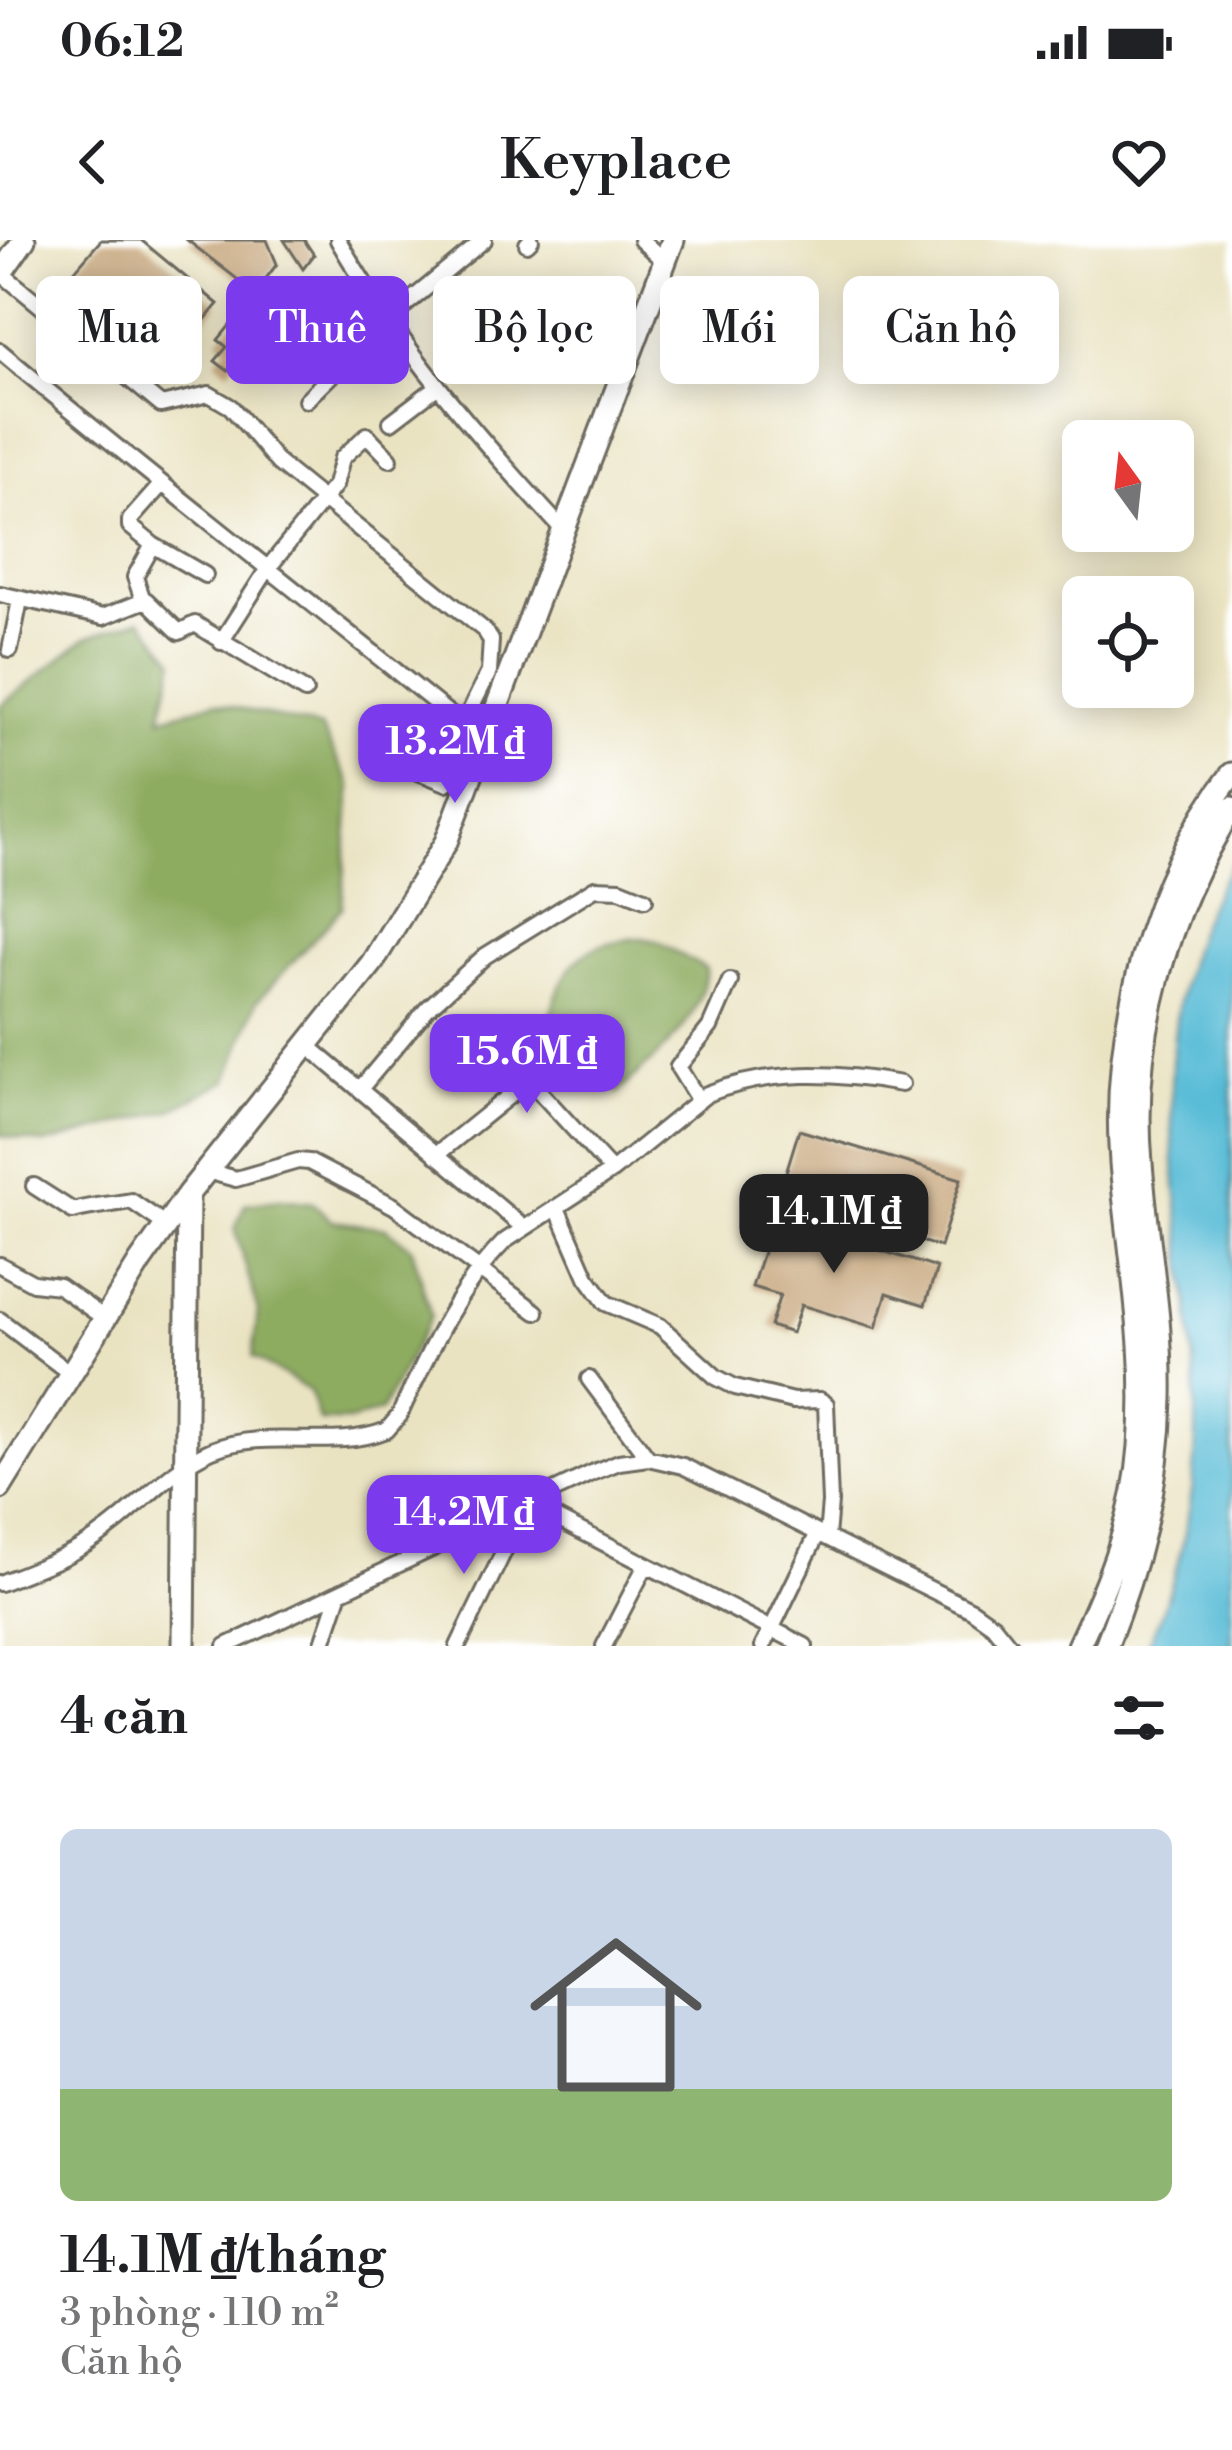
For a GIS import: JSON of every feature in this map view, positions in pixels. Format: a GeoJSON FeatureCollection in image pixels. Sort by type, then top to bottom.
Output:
{"type":"FeatureCollection","features":[{"type":"Feature","properties":{"kind":"street"},"geometry":{"type":"LineString","coordinates":[[0,1488],[166,1225],[372,963],[419,891],[458,818],[491,652],[491,640],[484,630],[278,463],[231,406],[209,394],[161,405],[0,273],[23,240]]}},
{"type":"Feature","properties":{"kind":"street"},"geometry":{"type":"LineString","coordinates":[[338,240],[359,276]]}},
{"type":"Feature","properties":{"kind":"street"},"geometry":{"type":"LineString","coordinates":[[409,302],[484,240]]}},
{"type":"Feature","properties":{"kind":"street"},"geometry":{"type":"LineString","coordinates":[[393,762],[446,783],[516,661],[669,251],[641,240]]}},
{"type":"Feature","properties":{"kind":"street"},"geometry":{"type":"LineString","coordinates":[[0,351],[473,733]]}},
{"type":"Feature","properties":{"kind":"street"},"geometry":{"type":"LineString","coordinates":[[409,351],[484,445],[564,531]]}},
{"type":"Feature","properties":{"kind":"street"},"geometry":{"type":"LineString","coordinates":[[306,400],[322,384]]}},
{"type":"Feature","properties":{"kind":"street"},"geometry":{"type":"LineString","coordinates":[[391,422],[437,387]]}},
{"type":"Feature","properties":{"kind":"street"},"geometry":{"type":"LineString","coordinates":[[221,642],[269,567],[335,485],[342,458],[364,435],[390,459]]}},
{"type":"Feature","properties":{"kind":"street"},"geometry":{"type":"LineString","coordinates":[[161,485],[129,523],[153,545],[206,574]]}},
{"type":"Feature","properties":{"kind":"street"},"geometry":{"type":"LineString","coordinates":[[153,545],[136,577],[143,600],[178,632],[195,624],[305,691]]}},
{"type":"Feature","properties":{"kind":"street"},"geometry":{"type":"LineString","coordinates":[[0,594],[103,617],[143,600]]}},
{"type":"Feature","properties":{"kind":"street"},"geometry":{"type":"LineString","coordinates":[[10,650],[20,600]]}},
{"type":"Feature","properties":{"kind":"street"},"geometry":{"type":"LineString","coordinates":[[491,652],[516,661]]}},
{"type":"Feature","properties":{"kind":"street"},"geometry":{"type":"LineString","coordinates":[[1078,1646],[1119,1549],[1140,1449],[1141,1348],[1121,1160],[1129,1026],[1161,906],[1200,824],[1232,774]]}},
{"type":"Feature","properties":{"kind":"street"},"geometry":{"type":"LineString","coordinates":[[1106,1646],[1141,1552],[1158,1450],[1160,1348],[1139,1118],[1147,1031],[1179,909],[1232,808]]}},
{"type":"Feature","properties":{"kind":"street"},"geometry":{"type":"LineString","coordinates":[[360,1090],[427,1010],[485,956],[595,888],[646,899]]}},
{"type":"Feature","properties":{"kind":"street"},"geometry":{"type":"LineString","coordinates":[[698,1099],[678,1067],[710,1027],[730,980]]}},
{"type":"Feature","properties":{"kind":"street"},"geometry":{"type":"LineString","coordinates":[[503,1040],[529,1080],[612,1171]]}},
{"type":"Feature","properties":{"kind":"street"},"geometry":{"type":"LineString","coordinates":[[308,1046],[524,1228]]}},
{"type":"Feature","properties":{"kind":"street"},"geometry":{"type":"LineString","coordinates":[[0,1583],[89,1543],[186,1463],[236,1443],[331,1440],[387,1430],[399,1416],[459,1294],[479,1268],[524,1228],[612,1171],[698,1099],[725,1087],[790,1075],[832,1074],[901,1084]]}},
{"type":"Feature","properties":{"kind":"street"},"geometry":{"type":"LineString","coordinates":[[436,1155],[529,1080]]}},
{"type":"Feature","properties":{"kind":"street"},"geometry":{"type":"LineString","coordinates":[[207,1171],[236,1179],[308,1162],[394,1206],[536,1312]]}},
{"type":"Feature","properties":{"kind":"street"},"geometry":{"type":"LineString","coordinates":[[34,1186],[73,1210],[94,1203],[107,1206],[131,1201],[166,1225]]}},
{"type":"Feature","properties":{"kind":"street"},"geometry":{"type":"LineString","coordinates":[[184,1646],[188,1194]]}},
{"type":"Feature","properties":{"kind":"street"},"geometry":{"type":"LineString","coordinates":[[557,1208],[587,1277],[606,1303],[660,1326],[716,1377],[735,1387],[826,1404],[830,1502],[822,1535],[763,1646]]}},
{"type":"Feature","properties":{"kind":"street"},"geometry":{"type":"LineString","coordinates":[[0,1264],[33,1283],[59,1286],[104,1318]]}},
{"type":"Feature","properties":{"kind":"street"},"geometry":{"type":"LineString","coordinates":[[0,1320],[70,1373]]}},
{"type":"Feature","properties":{"kind":"street"},"geometry":{"type":"LineString","coordinates":[[589,1379],[648,1458]]}},
{"type":"Feature","properties":{"kind":"street"},"geometry":{"type":"LineString","coordinates":[[226,1646],[610,1465],[648,1458],[705,1475],[972,1610],[993,1624],[1010,1646]]}},
{"type":"Feature","properties":{"kind":"street"},"geometry":{"type":"LineString","coordinates":[[528,1504],[805,1646]]}},
{"type":"Feature","properties":{"kind":"street"},"geometry":{"type":"LineString","coordinates":[[458,1646],[505,1549],[506,1515]]}},
{"type":"Feature","properties":{"kind":"street"},"geometry":{"type":"LineString","coordinates":[[604,1646],[646,1564]]}},
{"type":"Feature","properties":{"kind":"street"},"geometry":{"type":"LineString","coordinates":[[322,1646],[340,1592]]}},
{"type":"Feature","properties":{"kind":"green space"},"geometry":{"type":"Polygon","coordinates":[[[141,619],[175,660],[161,718],[214,702],[321,728],[351,786],[342,908],[257,1001],[228,1080],[171,1110],[45,1144],[0,1135],[0,706],[86,638],[141,619]]]}},
{"type":"Feature","properties":{"kind":"green space"},"geometry":{"type":"Polygon","coordinates":[[[641,938],[657,941],[706,969],[686,1023],[618,1092],[546,1030],[558,991],[574,963],[599,946],[641,938]]]}},
{"type":"Feature","properties":{"kind":"green space"},"geometry":{"type":"Polygon","coordinates":[[[281,1199],[313,1203],[332,1221],[386,1228],[412,1248],[431,1316],[381,1411],[350,1421],[319,1421],[310,1391],[253,1357],[258,1310],[235,1228],[245,1204],[281,1199]]]}},
{"type":"Feature","properties":{"kind":"water"},"geometry":{"type":"Polygon","coordinates":[[[1232,864],[1232,1646],[1147,1646],[1176,1570],[1195,1461],[1194,1362],[1173,1143],[1172,1071],[1179,999],[1198,930],[1232,864]]]}},
{"type":"Feature","properties":{"kind":"building"},"geometry":{"type":"Polygon","coordinates":[[[101,240],[141,240],[184,276],[72,276],[101,240]]]}},
{"type":"Feature","properties":{"kind":"building"},"geometry":{"type":"Polygon","coordinates":[[[187,240],[267,240],[277,264],[268,276],[233,276],[187,240]]]}},
{"type":"Feature","properties":{"kind":"building"},"geometry":{"type":"Polygon","coordinates":[[[284,240],[304,240],[314,255],[303,269],[284,240]]]}},
{"type":"Feature","properties":{"kind":"building"},"geometry":{"type":"Polygon","coordinates":[[[202,291],[218,304],[202,323],[202,291]]]}},
{"type":"Feature","properties":{"kind":"building"},"geometry":{"type":"Polygon","coordinates":[[[226,348],[226,369],[215,361],[226,348]]]}},
{"type":"Feature","properties":{"kind":"building"},"geometry":{"type":"Polygon","coordinates":[[[799,1130],[961,1179],[940,1247],[778,1198],[799,1130]]]}},
{"type":"Feature","properties":{"kind":"building"},"geometry":{"type":"Polygon","coordinates":[[[774,1217],[937,1268],[925,1305],[887,1293],[876,1328],[801,1305],[792,1333],[770,1326],[780,1295],[752,1287],[774,1217]]]}}]}
